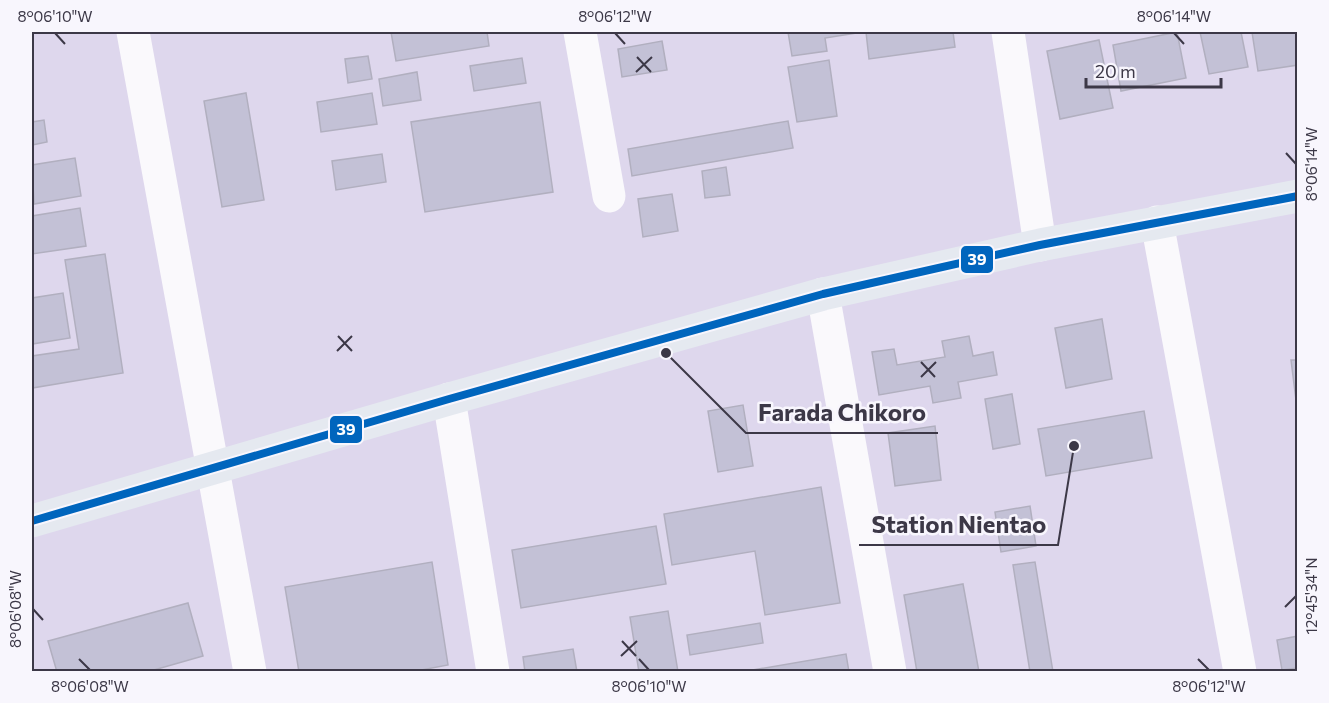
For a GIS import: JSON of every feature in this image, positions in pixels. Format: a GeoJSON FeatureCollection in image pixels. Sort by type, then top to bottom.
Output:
{"type":"FeatureCollection","features":[{"type":"Feature","properties":{"kind":"highway"},"geometry":{"type":"LineString","coordinates":[[32,521],[449,399],[823,294],[1040,245],[1298,195]]}},
{"type":"Feature","properties":{"kind":"street"},"geometry":{"type":"LineString","coordinates":[[133,32],[250,672]]}},
{"type":"Feature","properties":{"kind":"street"},"geometry":{"type":"LineString","coordinates":[[580,32],[609,196]]}},
{"type":"Feature","properties":{"kind":"street"},"geometry":{"type":"LineString","coordinates":[[1008,32],[1040,245]]}},
{"type":"Feature","properties":{"kind":"street"},"geometry":{"type":"LineString","coordinates":[[1157,222],[1240,672]]}},
{"type":"Feature","properties":{"kind":"street"},"geometry":{"type":"LineString","coordinates":[[823,294],[890,672]]}},
{"type":"Feature","properties":{"kind":"street"},"geometry":{"type":"LineString","coordinates":[[449,399],[493,672]]}},
{"type":"Feature","properties":{"kind":"building"},"geometry":{"type":"Polygon","coordinates":[[[391,32],[487,32],[489,46],[396,61],[391,32]]]}},
{"type":"Feature","properties":{"kind":"building"},"geometry":{"type":"Polygon","coordinates":[[[788,32],[856,33],[825,38],[827,51],[792,56],[788,32]]]}},
{"type":"Feature","properties":{"kind":"building"},"geometry":{"type":"Polygon","coordinates":[[[866,32],[953,32],[955,47],[869,59],[866,32]]]}},
{"type":"Feature","properties":{"kind":"building"},"geometry":{"type":"Polygon","coordinates":[[[1177,32],[1186,78],[1121,91],[1113,45],[1177,32]]]}},
{"type":"Feature","properties":{"kind":"building"},"geometry":{"type":"Polygon","coordinates":[[[1200,32],[1241,32],[1248,67],[1209,74],[1200,32]]]}},
{"type":"Feature","properties":{"kind":"building"},"geometry":{"type":"Polygon","coordinates":[[[1252,32],[1298,32],[1298,65],[1258,71],[1252,32]]]}},
{"type":"Feature","properties":{"kind":"building"},"geometry":{"type":"Polygon","coordinates":[[[1099,40],[1113,108],[1060,119],[1047,51],[1099,40]]]}},
{"type":"Feature","properties":{"kind":"building"},"geometry":{"type":"Polygon","coordinates":[[[662,41],[667,70],[622,77],[618,49],[662,41]]]}},
{"type":"Feature","properties":{"kind":"building"},"geometry":{"type":"Polygon","coordinates":[[[368,56],[372,79],[348,83],[345,59],[368,56]]]}},
{"type":"Feature","properties":{"kind":"building"},"geometry":{"type":"Polygon","coordinates":[[[522,58],[526,83],[474,91],[470,66],[522,58]]]}},
{"type":"Feature","properties":{"kind":"building"},"geometry":{"type":"Polygon","coordinates":[[[829,60],[837,116],[797,122],[788,67],[829,60]]]}},
{"type":"Feature","properties":{"kind":"building"},"geometry":{"type":"Polygon","coordinates":[[[417,72],[421,100],[383,106],[379,79],[417,72]]]}},
{"type":"Feature","properties":{"kind":"building"},"geometry":{"type":"Polygon","coordinates":[[[246,93],[264,200],[222,207],[204,101],[246,93]]]}},
{"type":"Feature","properties":{"kind":"building"},"geometry":{"type":"Polygon","coordinates":[[[372,93],[377,124],[321,132],[317,102],[372,93]]]}},
{"type":"Feature","properties":{"kind":"building"},"geometry":{"type":"Polygon","coordinates":[[[540,102],[553,192],[425,212],[411,122],[540,102]]]}},
{"type":"Feature","properties":{"kind":"building"},"geometry":{"type":"Polygon","coordinates":[[[44,120],[47,142],[32,145],[32,122],[44,120]]]}},
{"type":"Feature","properties":{"kind":"building"},"geometry":{"type":"Polygon","coordinates":[[[788,121],[793,148],[632,176],[628,149],[788,121]]]}},
{"type":"Feature","properties":{"kind":"building"},"geometry":{"type":"Polygon","coordinates":[[[382,154],[386,182],[336,190],[332,161],[382,154]]]}},
{"type":"Feature","properties":{"kind":"building"},"geometry":{"type":"Polygon","coordinates":[[[75,158],[81,196],[34,204],[32,165],[75,158]]]}},
{"type":"Feature","properties":{"kind":"building"},"geometry":{"type":"Polygon","coordinates":[[[726,167],[730,195],[705,198],[702,171],[726,167]]]}},
{"type":"Feature","properties":{"kind":"building"},"geometry":{"type":"Polygon","coordinates":[[[672,194],[678,231],[643,237],[638,199],[672,194]]]}},
{"type":"Feature","properties":{"kind":"building"},"geometry":{"type":"Polygon","coordinates":[[[80,208],[86,246],[32,254],[32,216],[80,208]]]}},
{"type":"Feature","properties":{"kind":"building"},"geometry":{"type":"Polygon","coordinates":[[[105,254],[123,373],[32,388],[32,356],[79,349],[65,260],[105,254]]]}},
{"type":"Feature","properties":{"kind":"building"},"geometry":{"type":"Polygon","coordinates":[[[63,293],[70,338],[32,344],[32,298],[63,293]]]}},
{"type":"Feature","properties":{"kind":"building"},"geometry":{"type":"Polygon","coordinates":[[[1102,319],[1112,379],[1066,388],[1055,328],[1102,319]]]}},
{"type":"Feature","properties":{"kind":"building"},"geometry":{"type":"Polygon","coordinates":[[[969,336],[973,356],[993,352],[997,375],[958,382],[961,398],[933,403],[930,386],[879,395],[872,352],[894,349],[897,365],[945,357],[942,341],[969,336]]]}},
{"type":"Feature","properties":{"kind":"building"},"geometry":{"type":"Polygon","coordinates":[[[1291,360],[1298,360],[1297,408],[1291,360]]]}},
{"type":"Feature","properties":{"kind":"building"},"geometry":{"type":"Polygon","coordinates":[[[1012,394],[1020,444],[993,449],[985,399],[1012,394]]]}},
{"type":"Feature","properties":{"kind":"building"},"geometry":{"type":"Polygon","coordinates":[[[743,405],[753,466],[718,472],[708,411],[743,405]]]}},
{"type":"Feature","properties":{"kind":"building"},"geometry":{"type":"Polygon","coordinates":[[[1144,411],[1152,458],[1046,476],[1038,429],[1144,411]]]}},
{"type":"Feature","properties":{"kind":"building"},"geometry":{"type":"Polygon","coordinates":[[[935,426],[941,480],[895,486],[888,433],[935,426]]]}},
{"type":"Feature","properties":{"kind":"building"},"geometry":{"type":"Polygon","coordinates":[[[821,487],[840,603],[765,615],[755,551],[672,565],[664,514],[821,487]]]}},
{"type":"Feature","properties":{"kind":"building"},"geometry":{"type":"Polygon","coordinates":[[[1030,506],[1036,546],[1001,552],[995,512],[1030,506]]]}},
{"type":"Feature","properties":{"kind":"building"},"geometry":{"type":"Polygon","coordinates":[[[656,526],[666,584],[521,608],[512,550],[656,526]]]}},
{"type":"Feature","properties":{"kind":"building"},"geometry":{"type":"Polygon","coordinates":[[[432,562],[448,665],[411,672],[299,672],[285,587],[432,562]]]}},
{"type":"Feature","properties":{"kind":"building"},"geometry":{"type":"Polygon","coordinates":[[[1035,562],[1053,672],[1030,672],[1013,565],[1035,562]]]}},
{"type":"Feature","properties":{"kind":"building"},"geometry":{"type":"Polygon","coordinates":[[[963,584],[979,672],[917,672],[904,595],[963,584]]]}},
{"type":"Feature","properties":{"kind":"building"},"geometry":{"type":"Polygon","coordinates":[[[188,603],[203,656],[147,672],[57,672],[48,641],[188,603]]]}},
{"type":"Feature","properties":{"kind":"building"},"geometry":{"type":"Polygon","coordinates":[[[668,611],[678,672],[639,672],[630,617],[668,611]]]}},
{"type":"Feature","properties":{"kind":"building"},"geometry":{"type":"Polygon","coordinates":[[[760,623],[763,643],[690,655],[687,635],[760,623]]]}},
{"type":"Feature","properties":{"kind":"building"},"geometry":{"type":"Polygon","coordinates":[[[1298,636],[1298,668],[1282,670],[1277,640],[1298,636]]]}},
{"type":"Feature","properties":{"kind":"building"},"geometry":{"type":"Polygon","coordinates":[[[573,649],[577,672],[525,672],[523,657],[573,649]]]}},
{"type":"Feature","properties":{"kind":"building"},"geometry":{"type":"Polygon","coordinates":[[[846,654],[849,672],[741,672],[846,654]]]}},
{"type":"Feature","properties":{"kind":"transit line","name":"39"},"geometry":{"type":"LineString","coordinates":[[32,521],[449,399],[823,294],[1040,245],[1298,196]]}},
{"type":"Feature","properties":{"kind":"place","name":"Farada Chikoro"},"geometry":{"type":"Point","coordinates":[666,353]}},
{"type":"Feature","properties":{"kind":"place","name":"Station Nientao"},"geometry":{"type":"Point","coordinates":[1074,446]}}]}
